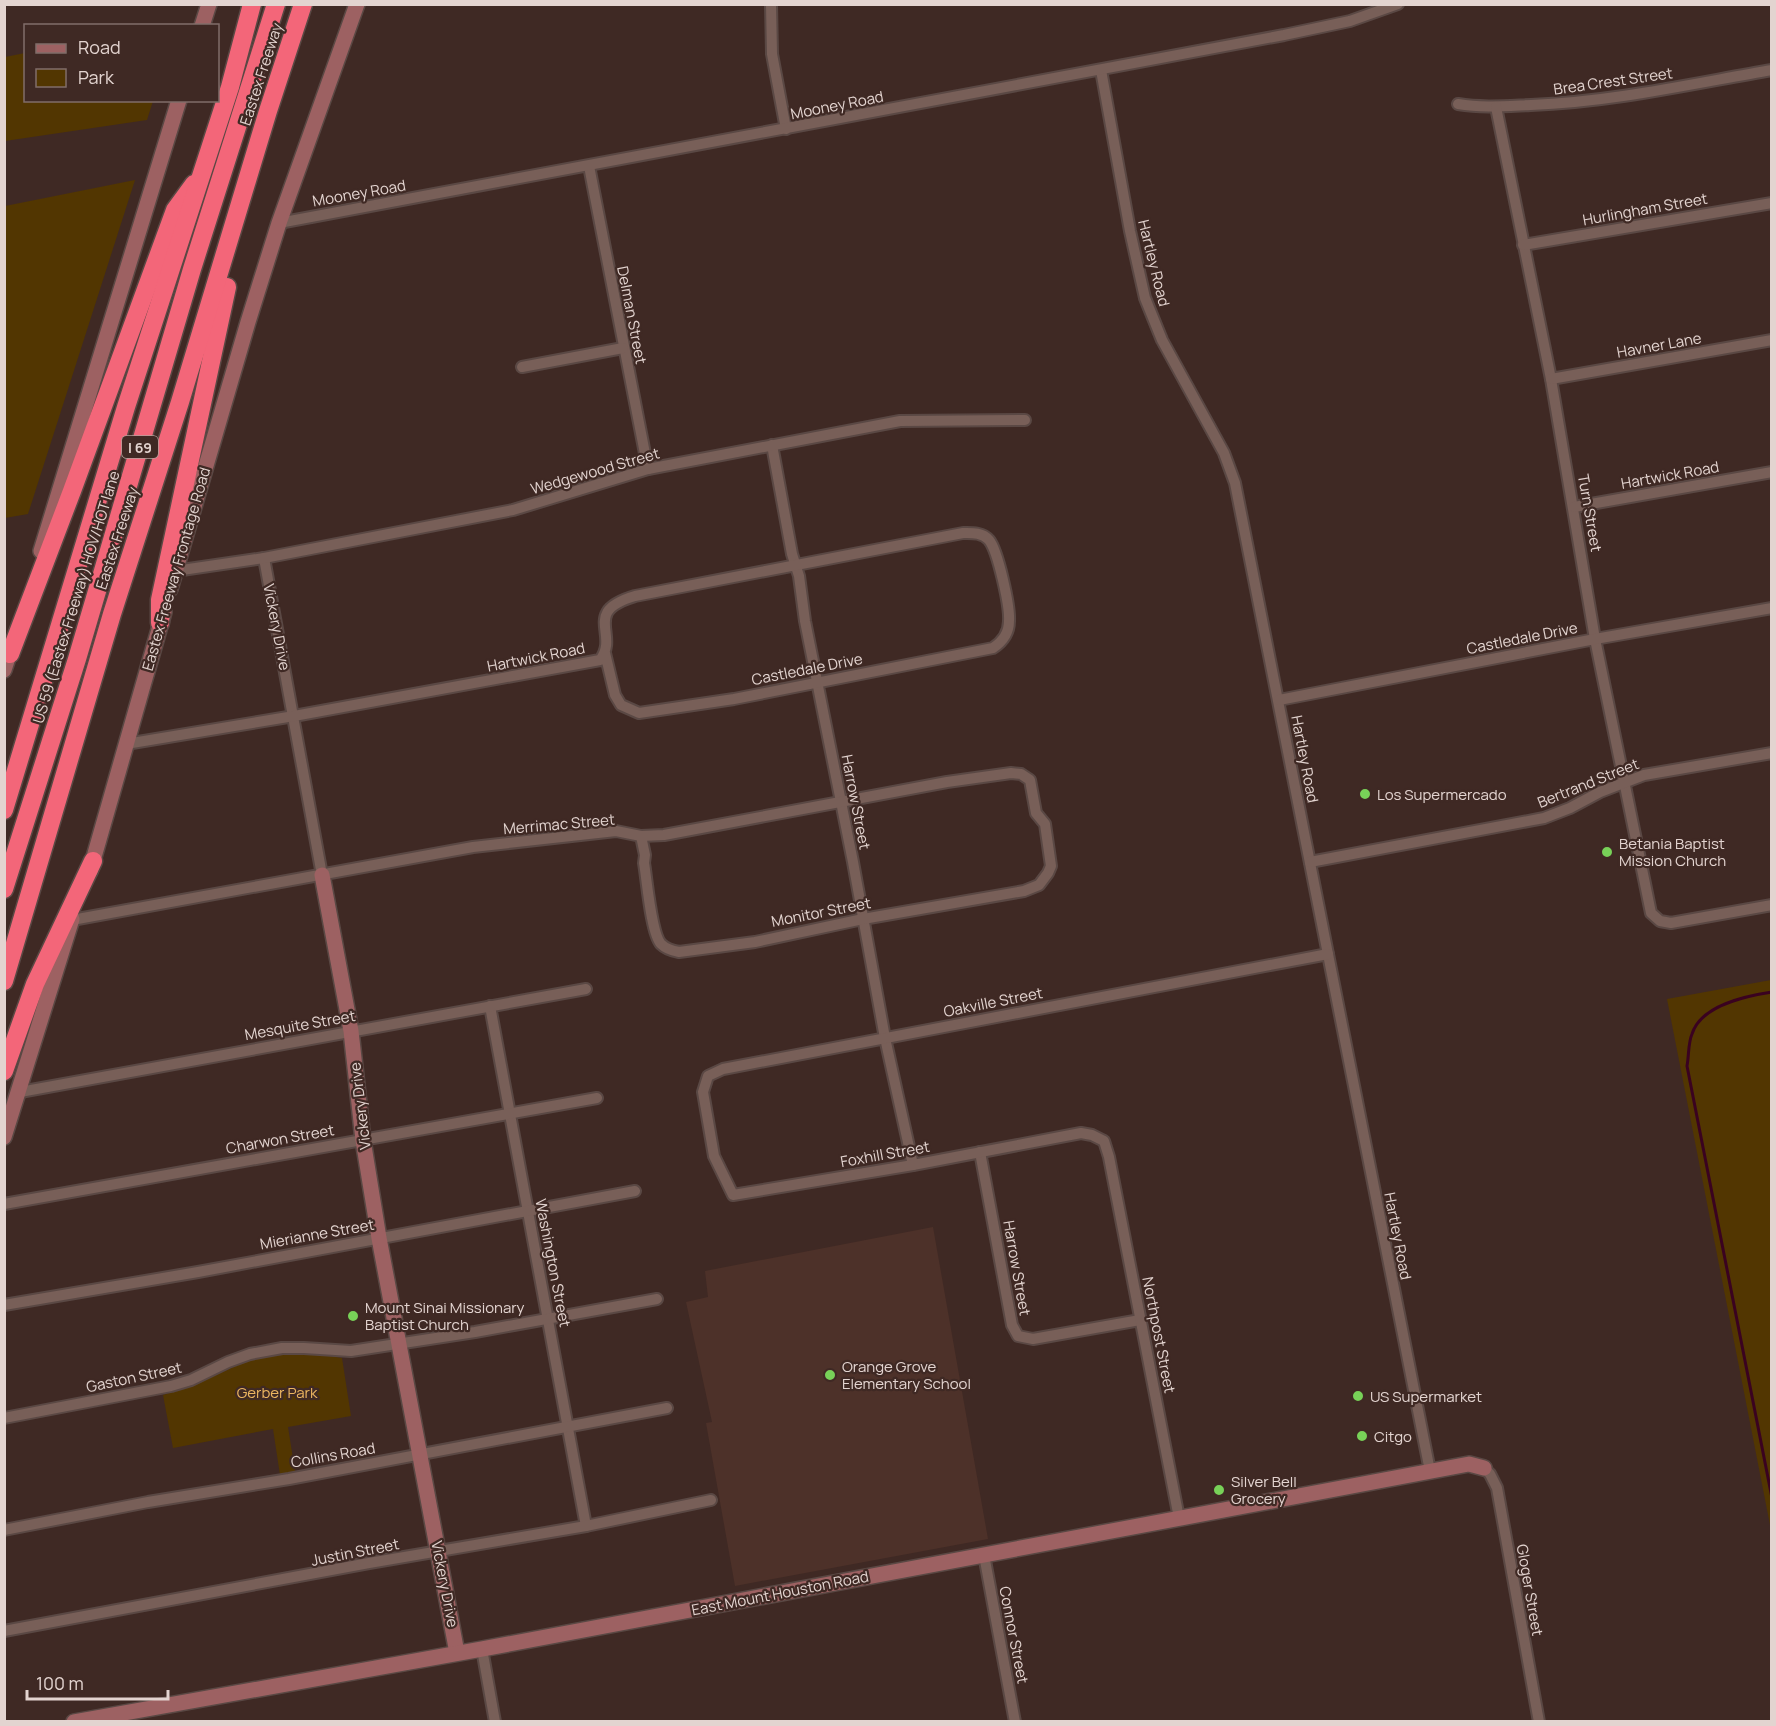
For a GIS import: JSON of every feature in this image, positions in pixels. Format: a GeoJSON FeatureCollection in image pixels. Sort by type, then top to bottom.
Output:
{"type":"FeatureCollection","features":[{"type":"Feature","properties":{"kind":"highway","name":"Eastex Freeway"},"geometry":{"type":"LineString","coordinates":[[4,810],[126,407],[230,87],[252,4]]}},
{"type":"Feature","properties":{"kind":"highway","name":"US 59 (Eastex Freeway) HOV/HOT lane"},"geometry":{"type":"LineString","coordinates":[[4,889],[77,659],[192,269],[276,4]]}},
{"type":"Feature","properties":{"kind":"highway","name":"Eastex Freeway"},"geometry":{"type":"LineString","coordinates":[[4,981],[108,626],[303,4]]}},
{"type":"Feature","properties":{"kind":"highway"},"geometry":{"type":"LineString","coordinates":[[160,623],[160,600],[211,355],[268,111]]}},
{"type":"Feature","properties":{"kind":"highway"},"geometry":{"type":"LineString","coordinates":[[7,662],[175,210],[204,170]]}},
{"type":"Feature","properties":{"kind":"highway"},"geometry":{"type":"LineString","coordinates":[[4,1071],[35,984],[93,861]]}},
{"type":"Feature","properties":{"kind":"street"},"geometry":{"type":"LineString","coordinates":[[203,24],[209,4]]}},
{"type":"Feature","properties":{"kind":"street","name":"Eastex Freeway Frontage Road"},"geometry":{"type":"LineString","coordinates":[[4,1137],[20,1092],[72,920],[93,861],[248,321],[279,223],[357,4]]}},
{"type":"Feature","properties":{"kind":"street"},"geometry":{"type":"LineString","coordinates":[[771,4],[772,54],[786,129]]}},
{"type":"Feature","properties":{"kind":"street","name":"Mooney Road"},"geometry":{"type":"LineString","coordinates":[[279,223],[1101,70],[1350,21],[1398,4]]}},
{"type":"Feature","properties":{"kind":"street","name":"Hartley Road"},"geometry":{"type":"LineString","coordinates":[[1101,70],[1130,231],[1145,298],[1162,340],[1231,468],[1245,523],[1430,1471]]}},
{"type":"Feature","properties":{"kind":"street","name":"Brea Crest Street"},"geometry":{"type":"LineString","coordinates":[[1458,104],[1480,107],[1599,100],[1772,70]]}},
{"type":"Feature","properties":{"kind":"street"},"geometry":{"type":"LineString","coordinates":[[7,662],[178,102]]}},
{"type":"Feature","properties":{"kind":"street","name":"Turn Street"},"geometry":{"type":"LineString","coordinates":[[1496,106],[1551,379],[1595,639],[1651,913],[1660,921],[1671,923],[1772,905]]}},
{"type":"Feature","properties":{"kind":"street","name":"Delman Street"},"geometry":{"type":"LineString","coordinates":[[589,166],[648,469]]}},
{"type":"Feature","properties":{"kind":"street","name":"Hurlingham Street"},"geometry":{"type":"LineString","coordinates":[[1523,245],[1772,203]]}},
{"type":"Feature","properties":{"kind":"street","name":"Havner Lane"},"geometry":{"type":"LineString","coordinates":[[1551,379],[1772,340]]}},
{"type":"Feature","properties":{"kind":"street"},"geometry":{"type":"LineString","coordinates":[[522,367],[623,348]]}},
{"type":"Feature","properties":{"kind":"street","name":"Wedgewood Street"},"geometry":{"type":"LineString","coordinates":[[176,571],[264,558],[513,510],[648,469],[900,421],[1025,420]]}},
{"type":"Feature","properties":{"kind":"street","name":"Harrow Street"},"geometry":{"type":"LineString","coordinates":[[772,445],[885,1038],[913,1165]]}},
{"type":"Feature","properties":{"kind":"street","name":"Hartwick Road"},"geometry":{"type":"LineString","coordinates":[[1574,507],[1772,472]]}},
{"type":"Feature","properties":{"kind":"street","name":"Hartwick Road"},"geometry":{"type":"LineString","coordinates":[[126,744],[600,660],[605,652],[604,621],[608,609],[619,600],[946,535],[975,532],[988,539],[997,557],[1004,592]]}},
{"type":"Feature","properties":{"kind":"street","name":"Vickery Drive"},"geometry":{"type":"LineString","coordinates":[[264,558],[351,1031],[363,1140],[380,1238],[457,1653]]}},
{"type":"Feature","properties":{"kind":"street","name":"Castledale Drive"},"geometry":{"type":"LineString","coordinates":[[605,652],[615,695],[621,705],[639,713],[734,699],[993,648],[1002,642],[1008,629],[1009,620],[1004,592]]}},
{"type":"Feature","properties":{"kind":"street","name":"Castledale Drive"},"geometry":{"type":"LineString","coordinates":[[1279,700],[1595,639],[1772,608]]}},
{"type":"Feature","properties":{"kind":"street","name":"Bertrand Street"},"geometry":{"type":"LineString","coordinates":[[1310,862],[1544,818],[1644,775],[1772,753]]}},
{"type":"Feature","properties":{"kind":"street","name":"Merrimac Street"},"geometry":{"type":"LineString","coordinates":[[72,920],[473,847],[616,831],[641,836],[697,830],[993,774],[1021,774],[1030,780],[1036,813],[1045,824],[1046,831]]}},
{"type":"Feature","properties":{"kind":"street","name":"Monitor Street"},"geometry":{"type":"LineString","coordinates":[[641,836],[655,932],[661,944],[671,951],[689,952],[755,942],[863,919],[1032,889],[1044,880],[1051,866],[1046,831]]}},
{"type":"Feature","properties":{"kind":"street","name":"Oakville Street"},"geometry":{"type":"LineString","coordinates":[[706,1119],[704,1083],[715,1072],[1328,954]]}},
{"type":"Feature","properties":{"kind":"street","name":"Mesquite Street"},"geometry":{"type":"LineString","coordinates":[[20,1092],[586,989]]}},
{"type":"Feature","properties":{"kind":"street","name":"Washington Street"},"geometry":{"type":"LineString","coordinates":[[490,1006],[586,1526]]}},
{"type":"Feature","properties":{"kind":"street","name":"Charwon Street"},"geometry":{"type":"LineString","coordinates":[[4,1204],[597,1098]]}},
{"type":"Feature","properties":{"kind":"street","name":"Foxhill Street"},"geometry":{"type":"LineString","coordinates":[[706,1119],[714,1156],[733,1195],[913,1165],[1081,1133],[1104,1141],[1109,1157]]}},
{"type":"Feature","properties":{"kind":"street","name":"Harrow Street"},"geometry":{"type":"LineString","coordinates":[[980,1152],[1012,1325],[1018,1336],[1032,1339],[1140,1320]]}},
{"type":"Feature","properties":{"kind":"street","name":"Northpost Street"},"geometry":{"type":"LineString","coordinates":[[1109,1157],[1179,1518]]}},
{"type":"Feature","properties":{"kind":"street","name":"Mierianne Street"},"geometry":{"type":"LineString","coordinates":[[4,1305],[635,1191]]}},
{"type":"Feature","properties":{"kind":"street","name":"Gaston Street"},"geometry":{"type":"LineString","coordinates":[[4,1418],[171,1386],[191,1380],[250,1354],[282,1348],[351,1352],[657,1299]]}},
{"type":"Feature","properties":{"kind":"street","name":"Collins Road"},"geometry":{"type":"LineString","coordinates":[[4,1530],[667,1408]]}},
{"type":"Feature","properties":{"kind":"street","name":"East Mount Houston Road"},"geometry":{"type":"LineString","coordinates":[[74,1722],[482,1649],[1430,1471],[1469,1464],[1485,1468]]}},
{"type":"Feature","properties":{"kind":"street","name":"Gloger Street"},"geometry":{"type":"LineString","coordinates":[[1485,1468],[1497,1488],[1539,1722]]}},
{"type":"Feature","properties":{"kind":"street","name":"Justin Street"},"geometry":{"type":"LineString","coordinates":[[4,1631],[586,1526],[711,1500]]}},
{"type":"Feature","properties":{"kind":"street","name":"Connor Street"},"geometry":{"type":"LineString","coordinates":[[984,1555],[1015,1722]]}},
{"type":"Feature","properties":{"kind":"street"},"geometry":{"type":"LineString","coordinates":[[482,1649],[495,1722]]}},
{"type":"Feature","properties":{"kind":"shaded area","name":"Orange Grove Elementary School"},"geometry":{"type":"Polygon","coordinates":[[[933,1227],[988,1539],[735,1586],[706,1423],[712,1422],[686,1302],[708,1297],[705,1271],[933,1227]]]}},
{"type":"Feature","properties":{"kind":"green space"},"geometry":{"type":"Polygon","coordinates":[[[24,53],[24,102],[153,102],[147,120],[5,141],[5,57],[24,53]]]}},
{"type":"Feature","properties":{"kind":"green space"},"geometry":{"type":"Polygon","coordinates":[[[135,180],[28,514],[5,518],[5,206],[135,180]]]}},
{"type":"Feature","properties":{"kind":"green space"},"geometry":{"type":"Polygon","coordinates":[[[1772,980],[1771,1530],[1667,999],[1772,980]]]}},
{"type":"Feature","properties":{"kind":"green space","name":"Gerber Park"},"geometry":{"type":"Polygon","coordinates":[[[305,1352],[342,1358],[351,1416],[288,1427],[295,1471],[280,1475],[273,1429],[173,1448],[163,1395],[190,1387],[249,1360],[305,1352]]]}},
{"type":"Feature","properties":{"kind":"waterway"},"geometry":{"type":"LineString","coordinates":[[1772,992],[1738,999],[1714,1009],[1705,1016],[1697,1024],[1691,1038],[1687,1066],[1772,1498]]}},
{"type":"Feature","properties":{"kind":"place","name":"Los Supermercado"},"geometry":{"type":"Point","coordinates":[1365,794]}},
{"type":"Feature","properties":{"kind":"place","name":"Betania Baptist Mission Church"},"geometry":{"type":"Point","coordinates":[1607,852]}},
{"type":"Feature","properties":{"kind":"place","name":"Mount Sinai Missionary Baptist Church"},"geometry":{"type":"Point","coordinates":[353,1316]}},
{"type":"Feature","properties":{"kind":"place","name":"Orange Grove Elementary School"},"geometry":{"type":"Point","coordinates":[830,1375]}},
{"type":"Feature","properties":{"kind":"place","name":"US Supermarket"},"geometry":{"type":"Point","coordinates":[1358,1396]}},
{"type":"Feature","properties":{"kind":"place","name":"Citgo"},"geometry":{"type":"Point","coordinates":[1362,1436]}},
{"type":"Feature","properties":{"kind":"place","name":"Silver Bell Grocery"},"geometry":{"type":"Point","coordinates":[1219,1490]}}]}
